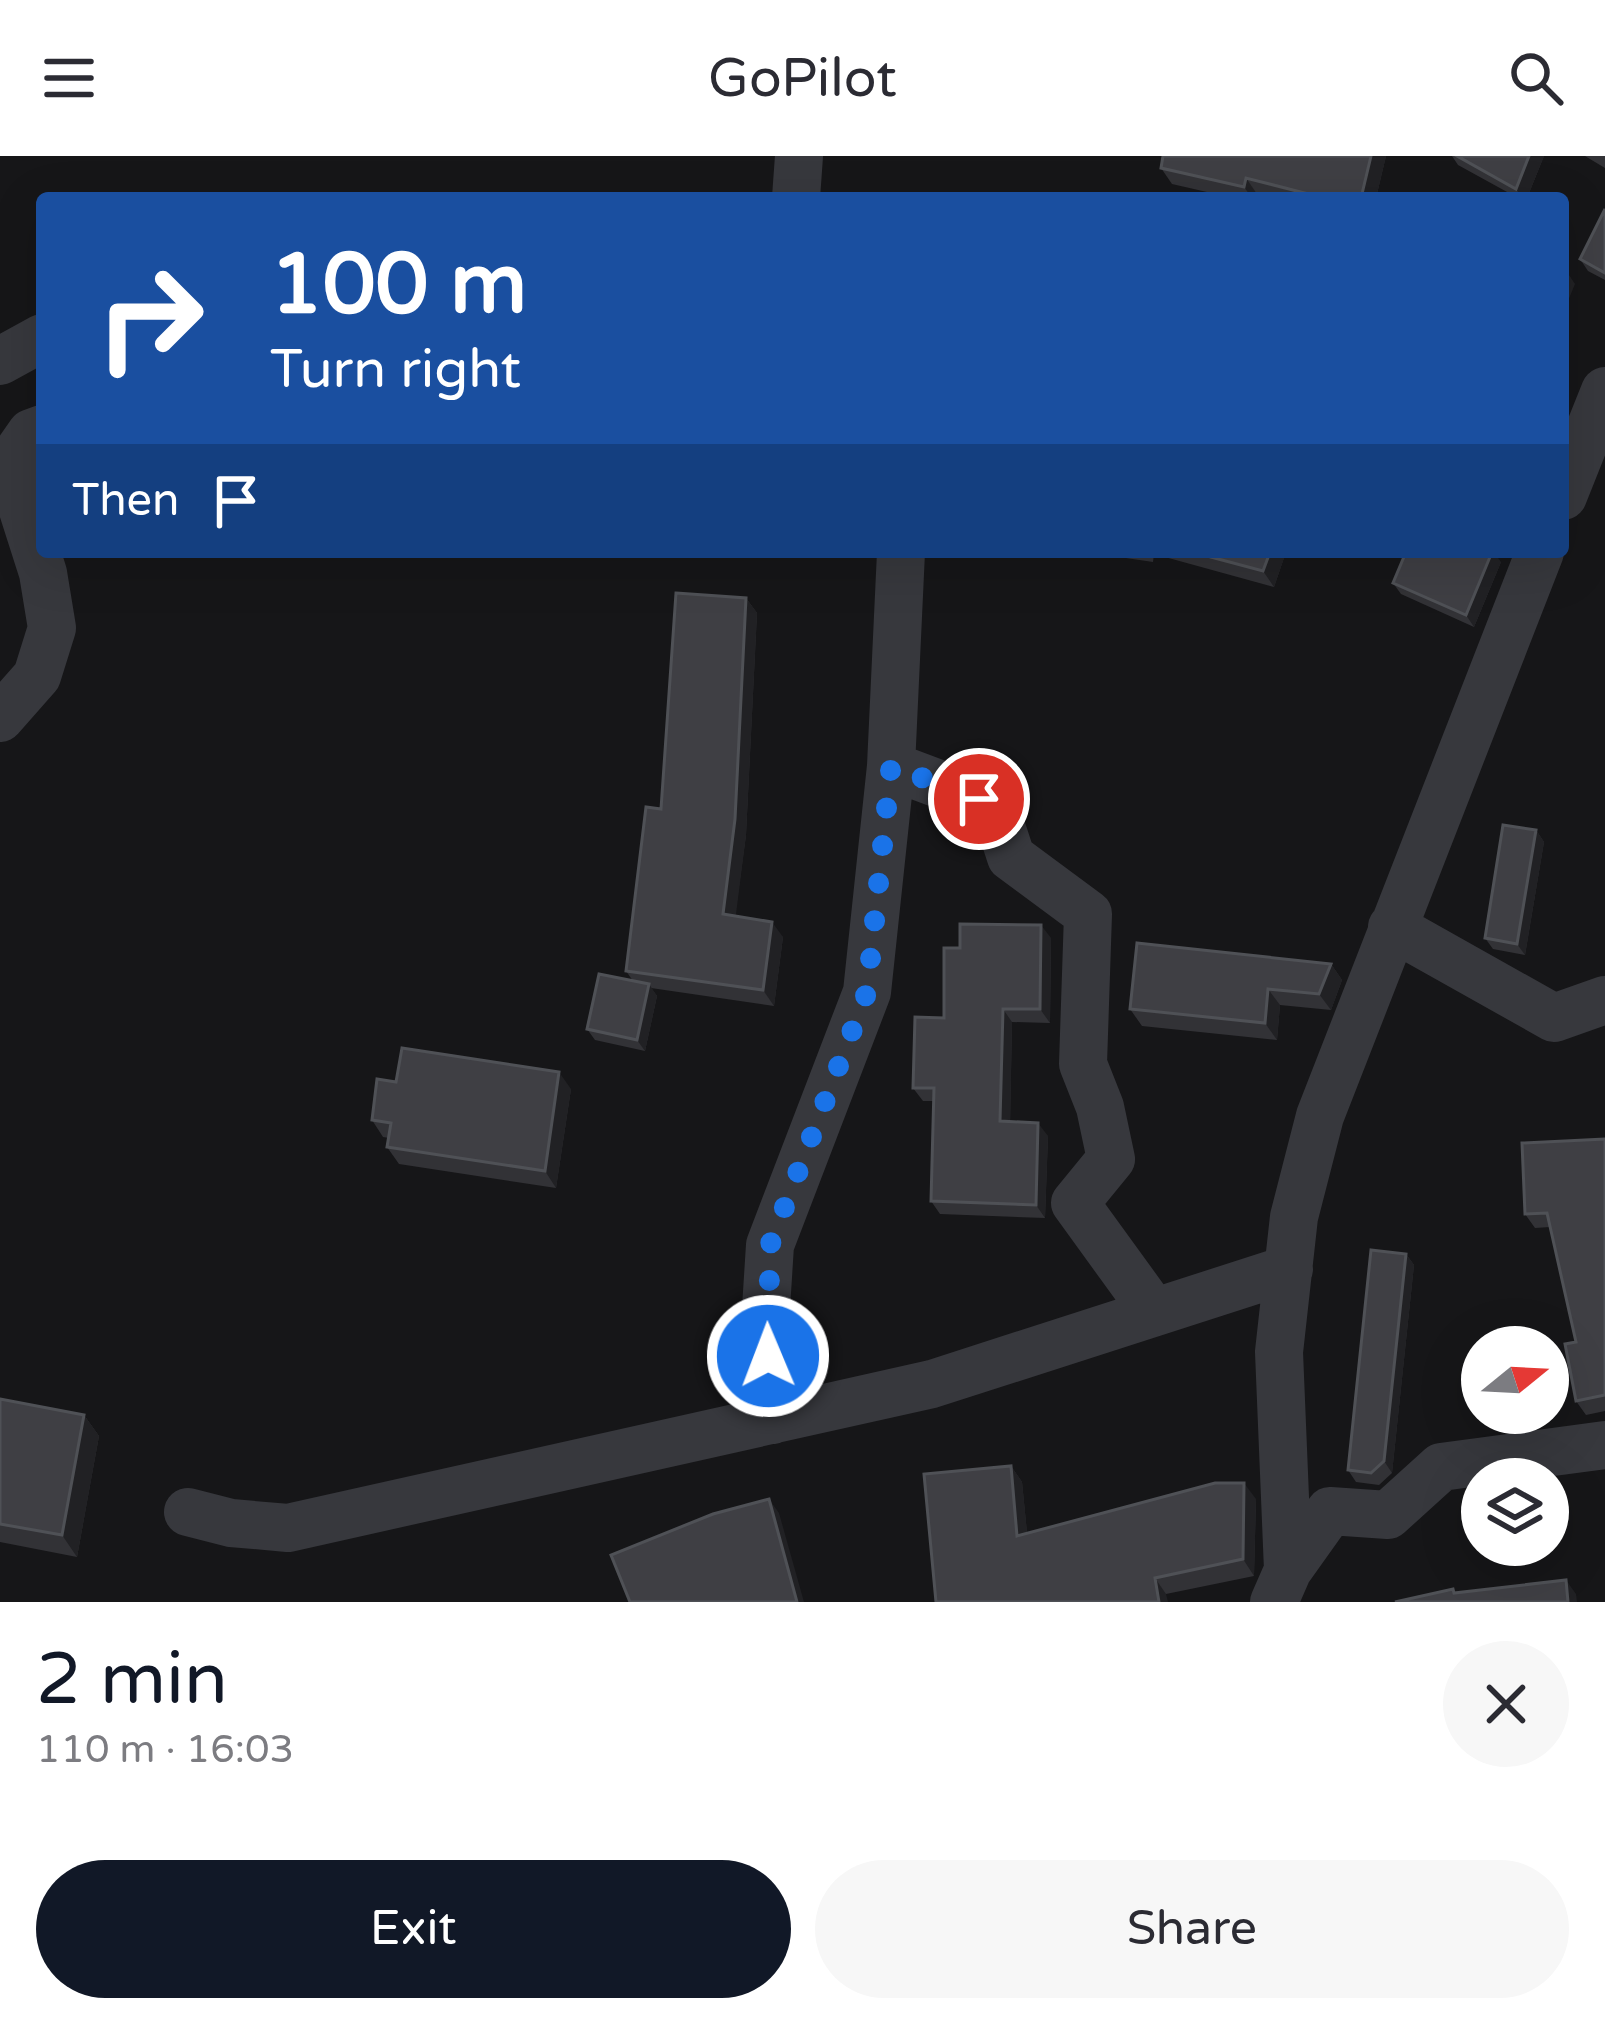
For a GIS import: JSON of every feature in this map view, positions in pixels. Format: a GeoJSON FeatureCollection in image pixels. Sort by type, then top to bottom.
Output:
{"type":"FeatureCollection","features":[{"type":"Feature","properties":{"kind":"street"},"geometry":{"type":"LineString","coordinates":[[796,192],[799,156]]}},
{"type":"Feature","properties":{"kind":"street"},"geometry":{"type":"LineString","coordinates":[[0,361],[36,341]]}},
{"type":"Feature","properties":{"kind":"street"},"geometry":{"type":"LineString","coordinates":[[1569,481],[1605,391]]}},
{"type":"Feature","properties":{"kind":"street"},"geometry":{"type":"LineString","coordinates":[[36,431],[16,453],[21,503],[36,551]]}},
{"type":"Feature","properties":{"kind":"street"},"geometry":{"type":"LineString","coordinates":[[0,718],[37,676],[52,628],[38,558]]}},
{"type":"Feature","properties":{"kind":"street"},"geometry":{"type":"LineString","coordinates":[[772,1420],[766,1324],[770,1245],[867,992],[891,766],[901,558]]}},
{"type":"Feature","properties":{"kind":"street"},"geometry":{"type":"LineString","coordinates":[[1281,1586],[1279,1352],[1294,1217],[1320,1116],[1538,558]]}},
{"type":"Feature","properties":{"kind":"street"},"geometry":{"type":"LineString","coordinates":[[891,766],[979,799],[999,820],[1011,857],[1088,914],[1083,1064],[1100,1107],[1111,1159],[1075,1203],[1154,1312]]}},
{"type":"Feature","properties":{"kind":"street"},"geometry":{"type":"LineString","coordinates":[[1392,927],[1554,1018],[1605,1000]]}},
{"type":"Feature","properties":{"kind":"street"},"geometry":{"type":"LineString","coordinates":[[188,1512],[231,1523],[288,1528],[932,1384],[1289,1269]]}},
{"type":"Feature","properties":{"kind":"street"},"geometry":{"type":"LineString","coordinates":[[1281,1586],[1330,1511],[1388,1515],[1441,1467],[1605,1445]]}},
{"type":"Feature","properties":{"kind":"building"},"geometry":{"type":"Polygon","coordinates":[[[1163,156],[1371,156],[1362,192],[1301,192],[1246,178],[1244,187],[1161,168],[1163,156]]]}},
{"type":"Feature","properties":{"kind":"building"},"geometry":{"type":"Polygon","coordinates":[[[1457,156],[1529,156],[1516,189],[1457,156]]]}},
{"type":"Feature","properties":{"kind":"building"},"geometry":{"type":"Polygon","coordinates":[[[1605,209],[1605,273],[1580,259],[1605,209]]]}},
{"type":"Feature","properties":{"kind":"building"},"geometry":{"type":"Polygon","coordinates":[[[1214,558],[1268,558],[1263,571],[1214,558]]]}},
{"type":"Feature","properties":{"kind":"building"},"geometry":{"type":"Polygon","coordinates":[[[1403,558],[1490,558],[1466,615],[1393,583],[1403,558]]]}},
{"type":"Feature","properties":{"kind":"building"},"geometry":{"type":"Polygon","coordinates":[[[676,593],[746,598],[735,819],[723,914],[772,922],[763,990],[626,971],[646,807],[661,809],[676,593]]]}},
{"type":"Feature","properties":{"kind":"building"},"geometry":{"type":"Polygon","coordinates":[[[1503,825],[1536,830],[1517,944],[1485,938],[1503,825]]]}},
{"type":"Feature","properties":{"kind":"building"},"geometry":{"type":"Polygon","coordinates":[[[960,924],[1041,925],[1040,1009],[1003,1009],[1000,1121],[1038,1123],[1036,1205],[931,1201],[934,1088],[913,1088],[915,1017],[944,1018],[944,948],[960,948],[960,924]]]}},
{"type":"Feature","properties":{"kind":"building"},"geometry":{"type":"Polygon","coordinates":[[[1137,943],[1331,964],[1319,994],[1268,989],[1265,1023],[1130,1009],[1137,943]]]}},
{"type":"Feature","properties":{"kind":"building"},"geometry":{"type":"Polygon","coordinates":[[[599,974],[649,984],[637,1040],[587,1029],[599,974]]]}},
{"type":"Feature","properties":{"kind":"building"},"geometry":{"type":"Polygon","coordinates":[[[402,1048],[559,1072],[545,1171],[387,1147],[391,1123],[372,1120],[377,1079],[396,1082],[402,1048]]]}},
{"type":"Feature","properties":{"kind":"building"},"geometry":{"type":"Polygon","coordinates":[[[1605,1139],[1605,1395],[1576,1401],[1569,1343],[1576,1342],[1547,1213],[1525,1214],[1522,1143],[1605,1139]]]}},
{"type":"Feature","properties":{"kind":"building"},"geometry":{"type":"Polygon","coordinates":[[[1371,1250],[1406,1254],[1384,1461],[1371,1473],[1348,1470],[1371,1250]]]}},
{"type":"Feature","properties":{"kind":"building"},"geometry":{"type":"Polygon","coordinates":[[[0,1399],[84,1415],[62,1535],[0,1524],[0,1399]]]}},
{"type":"Feature","properties":{"kind":"building"},"geometry":{"type":"Polygon","coordinates":[[[1011,1466],[1017,1536],[1215,1483],[1244,1483],[1243,1559],[1155,1578],[1159,1602],[936,1602],[924,1474],[1011,1466]]]}},
{"type":"Feature","properties":{"kind":"building"},"geometry":{"type":"Polygon","coordinates":[[[769,1499],[797,1602],[630,1602],[611,1555],[713,1514],[769,1499]]]}},
{"type":"Feature","properties":{"kind":"building"},"geometry":{"type":"Polygon","coordinates":[[[1566,1580],[1568,1602],[1395,1602],[1453,1589],[1454,1593],[1566,1580]]]}},
{"type":"Feature","properties":{"kind":"route"},"geometry":{"type":"LineString","coordinates":[[768,1356],[770,1245],[867,992],[891,766],[979,799]]}}]}
